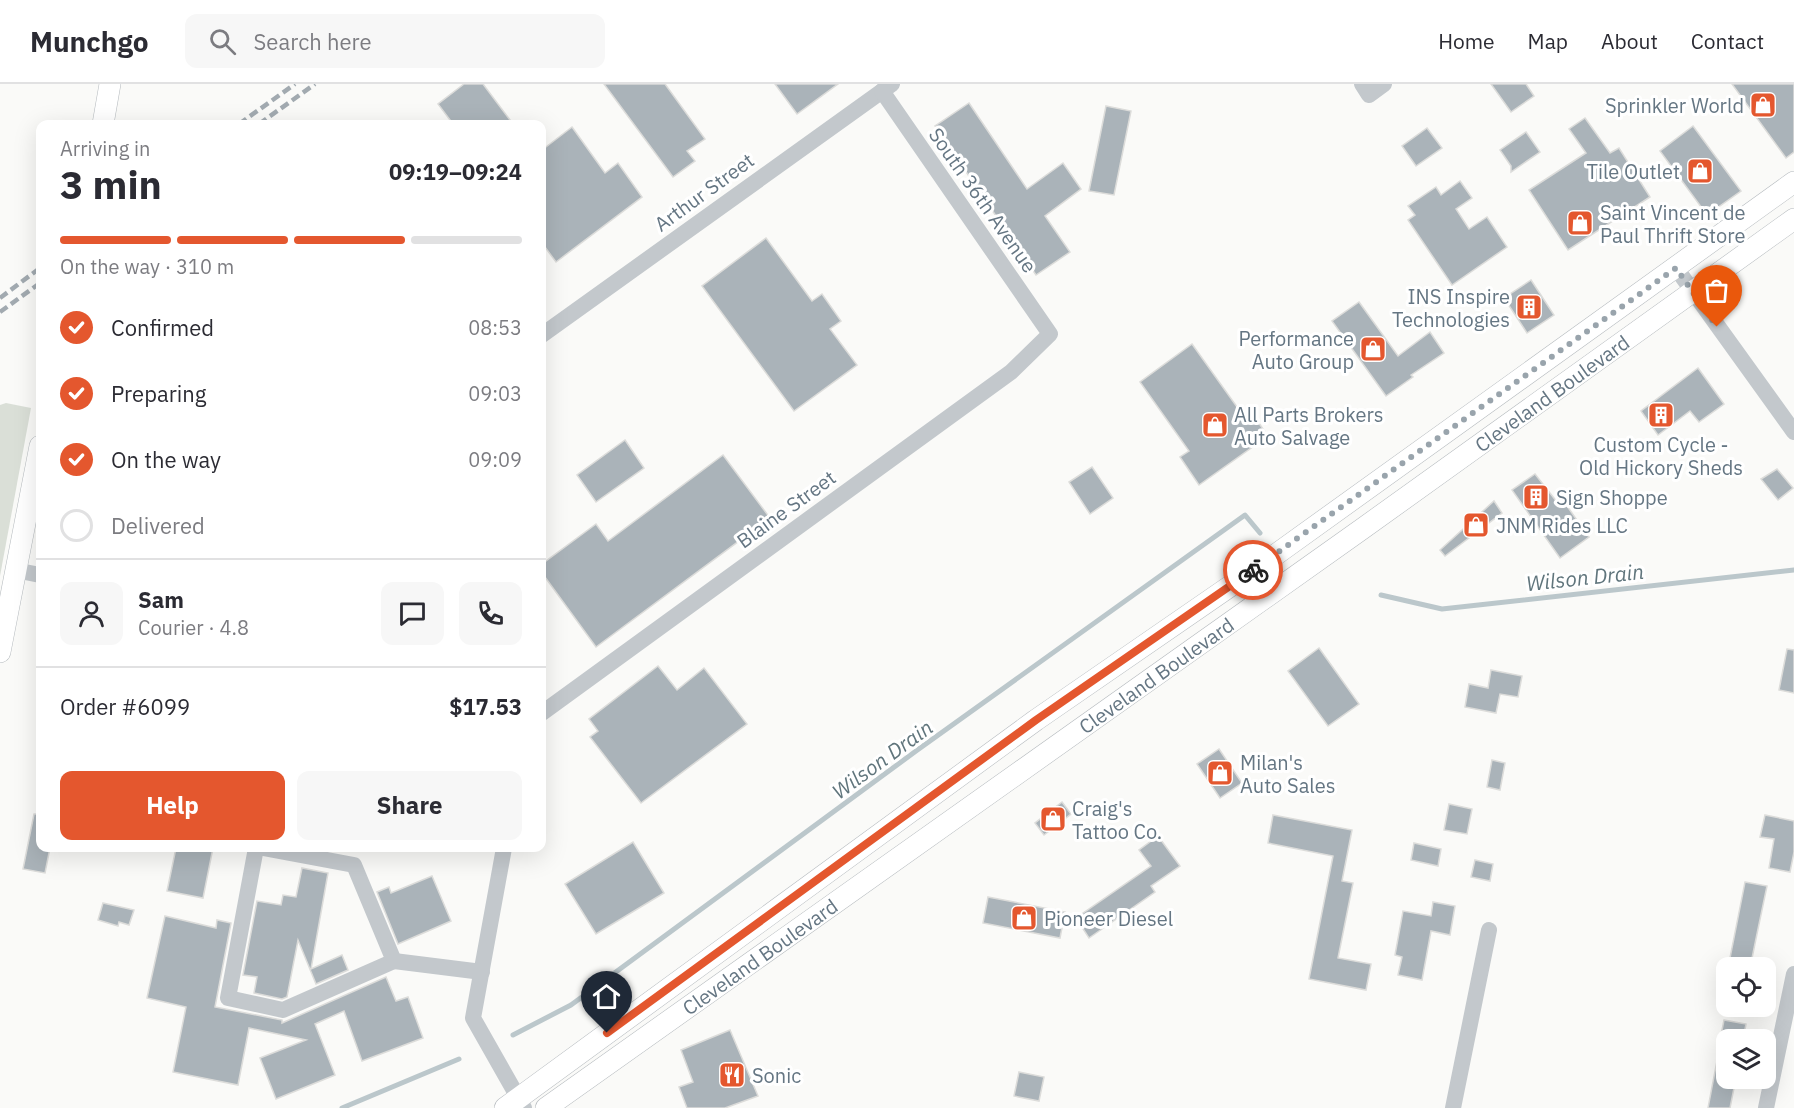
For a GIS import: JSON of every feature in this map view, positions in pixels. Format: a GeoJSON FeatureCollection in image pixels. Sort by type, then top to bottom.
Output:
{"type":"FeatureCollection","features":[{"type":"Feature","properties":{"kind":"main road"},"geometry":{"type":"LineString","coordinates":[[104,120],[110,84]]}},
{"type":"Feature","properties":{"kind":"main road","name":"Cleveland Boulevard"},"geometry":{"type":"LineString","coordinates":[[516,1105],[1036,720],[1281,551],[1794,182]]}},
{"type":"Feature","properties":{"kind":"main road","name":"Cleveland Boulevard"},"geometry":{"type":"LineString","coordinates":[[546,1108],[1693,294],[1794,219]]}},
{"type":"Feature","properties":{"kind":"main road"},"geometry":{"type":"LineString","coordinates":[[0,652],[36,466]]}},
{"type":"Feature","properties":{"kind":"street"},"geometry":{"type":"LineString","coordinates":[[1362,84],[1369,95],[1384,84]]}},
{"type":"Feature","properties":{"kind":"street","name":"South 36th Avenue"},"geometry":{"type":"LineString","coordinates":[[887,88],[1050,334]]}},
{"type":"Feature","properties":{"kind":"street","name":"Arthur Street"},"geometry":{"type":"LineString","coordinates":[[546,332],[887,88]]}},
{"type":"Feature","properties":{"kind":"street"},"geometry":{"type":"LineString","coordinates":[[1676,268],[1794,432]]}},
{"type":"Feature","properties":{"kind":"street","name":"Blaine Street"},"geometry":{"type":"LineString","coordinates":[[546,709],[1011,372],[1050,334]]}},
{"type":"Feature","properties":{"kind":"street"},"geometry":{"type":"LineString","coordinates":[[15,570],[36,574]]}},
{"type":"Feature","properties":{"kind":"street"},"geometry":{"type":"LineString","coordinates":[[255,852],[228,998],[283,1010],[394,961],[482,972]]}},
{"type":"Feature","properties":{"kind":"street"},"geometry":{"type":"LineString","coordinates":[[284,852],[354,865],[394,961]]}},
{"type":"Feature","properties":{"kind":"street"},"geometry":{"type":"LineString","coordinates":[[503,852],[474,1018],[516,1105]]}},
{"type":"Feature","properties":{"kind":"street"},"geometry":{"type":"LineString","coordinates":[[1453,1108],[1489,930]]}},
{"type":"Feature","properties":{"kind":"street"},"geometry":{"type":"LineString","coordinates":[[1766,1108],[1794,974]]}},
{"type":"Feature","properties":{"kind":"shaded area"},"geometry":{"type":"Polygon","coordinates":[[[6,403],[31,408],[0,576],[0,405],[6,403]]]}},
{"type":"Feature","properties":{"kind":"building"},"geometry":{"type":"Polygon","coordinates":[[[464,84],[483,84],[510,120],[450,120],[438,104],[464,84]]]}},
{"type":"Feature","properties":{"kind":"building"},"geometry":{"type":"Polygon","coordinates":[[[604,84],[665,84],[705,139],[687,151],[695,161],[673,177],[604,84]]]}},
{"type":"Feature","properties":{"kind":"building"},"geometry":{"type":"Polygon","coordinates":[[[775,84],[838,84],[797,114],[775,84]]]}},
{"type":"Feature","properties":{"kind":"building"},"geometry":{"type":"Polygon","coordinates":[[[1491,84],[1526,84],[1534,96],[1511,112],[1491,84]]]}},
{"type":"Feature","properties":{"kind":"building","name":"Sprinkler World"},"geometry":{"type":"Polygon","coordinates":[[[1732,84],[1794,84],[1794,152],[1786,158],[1732,84]]]}},
{"type":"Feature","properties":{"kind":"building"},"geometry":{"type":"Polygon","coordinates":[[[969,103],[1027,189],[1063,163],[1081,189],[1045,216],[1070,252],[1036,275],[935,126],[969,103]]]}},
{"type":"Feature","properties":{"kind":"building"},"geometry":{"type":"Polygon","coordinates":[[[1106,106],[1131,111],[1114,195],[1089,191],[1106,106]]]}},
{"type":"Feature","properties":{"kind":"building","name":"Saint Vincent de Paul Thrift Store"},"geometry":{"type":"Polygon","coordinates":[[[1585,118],[1610,153],[1619,148],[1650,197],[1568,250],[1529,190],[1586,153],[1569,129],[1585,118]]]}},
{"type":"Feature","properties":{"kind":"building","name":"Tile Outlet"},"geometry":{"type":"Polygon","coordinates":[[[1693,126],[1741,191],[1707,215],[1660,151],[1693,126]]]}},
{"type":"Feature","properties":{"kind":"building"},"geometry":{"type":"Polygon","coordinates":[[[572,127],[605,173],[618,163],[642,197],[556,262],[546,248],[546,147],[572,127]]]}},
{"type":"Feature","properties":{"kind":"building"},"geometry":{"type":"Polygon","coordinates":[[[1427,128],[1442,148],[1416,166],[1402,146],[1427,128]]]}},
{"type":"Feature","properties":{"kind":"building"},"geometry":{"type":"Polygon","coordinates":[[[1526,132],[1540,152],[1511,172],[1511,166],[1500,150],[1526,132]]]}},
{"type":"Feature","properties":{"kind":"building"},"geometry":{"type":"Polygon","coordinates":[[[1460,181],[1472,198],[1456,209],[1469,229],[1487,217],[1507,247],[1452,285],[1408,220],[1415,215],[1408,206],[1436,187],[1441,195],[1460,181]]]}},
{"type":"Feature","properties":{"kind":"building"},"geometry":{"type":"Polygon","coordinates":[[[766,238],[812,301],[822,294],[841,321],[830,329],[857,365],[794,411],[702,286],[766,238]]]}},
{"type":"Feature","properties":{"kind":"building","name":"INS Inspire Technologies"},"geometry":{"type":"Polygon","coordinates":[[[1531,280],[1554,315],[1527,333],[1504,298],[1531,280]]]}},
{"type":"Feature","properties":{"kind":"building","name":"Performance Auto Group"},"geometry":{"type":"Polygon","coordinates":[[[1359,302],[1398,356],[1430,332],[1444,353],[1411,375],[1413,377],[1386,396],[1332,321],[1359,302]]]}},
{"type":"Feature","properties":{"kind":"building","name":"All Parts Brokers Auto Salvage"},"geometry":{"type":"Polygon","coordinates":[[[1192,344],[1242,414],[1249,409],[1268,436],[1199,485],[1180,457],[1189,451],[1140,382],[1192,344]]]}},
{"type":"Feature","properties":{"kind":"building"},"geometry":{"type":"Polygon","coordinates":[[[1698,368],[1724,404],[1699,422],[1690,411],[1658,435],[1641,411],[1698,368]]]}},
{"type":"Feature","properties":{"kind":"building"},"geometry":{"type":"Polygon","coordinates":[[[625,440],[644,468],[596,502],[577,475],[625,440]]]}},
{"type":"Feature","properties":{"kind":"building"},"geometry":{"type":"Polygon","coordinates":[[[723,455],[770,518],[596,647],[546,578],[546,561],[596,524],[608,541],[723,455]]]}},
{"type":"Feature","properties":{"kind":"building"},"geometry":{"type":"Polygon","coordinates":[[[1092,467],[1113,498],[1090,514],[1069,482],[1092,467]]]}},
{"type":"Feature","properties":{"kind":"building"},"geometry":{"type":"Polygon","coordinates":[[[1777,469],[1793,488],[1778,500],[1761,479],[1777,469]]]}},
{"type":"Feature","properties":{"kind":"building"},"geometry":{"type":"Polygon","coordinates":[[[1535,474],[1557,502],[1562,499],[1589,537],[1560,558],[1512,490],[1535,474]]]}},
{"type":"Feature","properties":{"kind":"building","name":"JNM Rides LLC"},"geometry":{"type":"Polygon","coordinates":[[[1494,501],[1502,513],[1445,556],[1440,550],[1494,501]]]}},
{"type":"Feature","properties":{"kind":"building"},"geometry":{"type":"Polygon","coordinates":[[[1319,648],[1359,704],[1328,726],[1288,671],[1319,648]]]}},
{"type":"Feature","properties":{"kind":"building"},"geometry":{"type":"Polygon","coordinates":[[[1787,649],[1794,650],[1794,693],[1779,690],[1787,649]]]}},
{"type":"Feature","properties":{"kind":"building"},"geometry":{"type":"Polygon","coordinates":[[[658,666],[677,690],[704,668],[747,724],[641,803],[590,737],[598,731],[589,719],[658,666]]]}},
{"type":"Feature","properties":{"kind":"building"},"geometry":{"type":"Polygon","coordinates":[[[1491,670],[1522,676],[1518,697],[1500,694],[1496,713],[1465,707],[1469,684],[1488,688],[1491,670]]]}},
{"type":"Feature","properties":{"kind":"building","name":"Milan's Auto Sales"},"geometry":{"type":"Polygon","coordinates":[[[1219,749],[1242,783],[1220,798],[1197,764],[1219,749]]]}},
{"type":"Feature","properties":{"kind":"building"},"geometry":{"type":"Polygon","coordinates":[[[1492,760],[1505,763],[1500,790],[1487,787],[1492,760]]]}},
{"type":"Feature","properties":{"kind":"building","name":"Craig's Tattoo Co."},"geometry":{"type":"Polygon","coordinates":[[[1062,802],[1071,814],[1044,835],[1035,823],[1062,802]]]}},
{"type":"Feature","properties":{"kind":"building"},"geometry":{"type":"Polygon","coordinates":[[[1449,804],[1472,809],[1467,834],[1444,830],[1449,804]]]}},
{"type":"Feature","properties":{"kind":"building"},"geometry":{"type":"Polygon","coordinates":[[[34,814],[36,814],[36,852],[49,852],[45,873],[23,869],[34,814]]]}},
{"type":"Feature","properties":{"kind":"building"},"geometry":{"type":"Polygon","coordinates":[[[1273,815],[1352,830],[1342,881],[1353,883],[1338,958],[1371,964],[1366,990],[1309,979],[1333,856],[1268,843],[1273,815]]]}},
{"type":"Feature","properties":{"kind":"building"},"geometry":{"type":"Polygon","coordinates":[[[1765,815],[1794,821],[1794,852],[1790,872],[1769,868],[1774,839],[1760,837],[1765,815]]]}},
{"type":"Feature","properties":{"kind":"building"},"geometry":{"type":"Polygon","coordinates":[[[1158,836],[1180,866],[1151,886],[1155,892],[1089,938],[1076,918],[1151,866],[1139,850],[1158,836]]]}},
{"type":"Feature","properties":{"kind":"building"},"geometry":{"type":"Polygon","coordinates":[[[633,842],[664,893],[596,934],[565,884],[633,842]]]}},
{"type":"Feature","properties":{"kind":"building"},"geometry":{"type":"Polygon","coordinates":[[[1414,843],[1441,849],[1438,866],[1411,860],[1414,843]]]}},
{"type":"Feature","properties":{"kind":"building"},"geometry":{"type":"Polygon","coordinates":[[[175,852],[212,852],[203,898],[167,891],[175,852]]]}},
{"type":"Feature","properties":{"kind":"building"},"geometry":{"type":"Polygon","coordinates":[[[1475,860],[1493,864],[1490,881],[1471,877],[1475,860]]]}},
{"type":"Feature","properties":{"kind":"building"},"geometry":{"type":"Polygon","coordinates":[[[302,868],[328,873],[311,969],[342,955],[348,970],[316,984],[298,940],[287,997],[282,999],[254,993],[257,977],[243,975],[257,901],[281,905],[283,895],[296,897],[302,868]]]}},
{"type":"Feature","properties":{"kind":"building"},"geometry":{"type":"Polygon","coordinates":[[[432,876],[451,921],[398,944],[377,892],[389,887],[391,893],[432,876]]]}},
{"type":"Feature","properties":{"kind":"building"},"geometry":{"type":"Polygon","coordinates":[[[1745,882],[1767,886],[1752,957],[1730,957],[1745,882]]]}},
{"type":"Feature","properties":{"kind":"building","name":"Pioneer Diesel"},"geometry":{"type":"Polygon","coordinates":[[[988,897],[1065,912],[1060,938],[983,923],[988,897]]]}},
{"type":"Feature","properties":{"kind":"building"},"geometry":{"type":"Polygon","coordinates":[[[1433,902],[1455,906],[1450,935],[1431,931],[1422,980],[1398,975],[1402,957],[1395,955],[1403,911],[1431,916],[1433,902]]]}},
{"type":"Feature","properties":{"kind":"building"},"geometry":{"type":"Polygon","coordinates":[[[103,903],[134,910],[129,925],[119,922],[118,926],[98,920],[103,903]]]}},
{"type":"Feature","properties":{"kind":"building"},"geometry":{"type":"Polygon","coordinates":[[[165,916],[216,928],[217,920],[231,923],[215,1007],[282,1020],[282,1023],[386,977],[396,1001],[408,997],[423,1038],[362,1061],[344,1011],[315,1024],[335,1075],[276,1099],[260,1058],[306,1040],[249,1028],[238,1085],[173,1072],[186,1007],[147,998],[165,916]]]}},
{"type":"Feature","properties":{"kind":"building"},"geometry":{"type":"Polygon","coordinates":[[[1724,1020],[1746,1024],[1745,1029],[1722,1029],[1724,1020]]]}},
{"type":"Feature","properties":{"kind":"building"},"geometry":{"type":"Polygon","coordinates":[[[730,1030],[758,1096],[725,1108],[687,1108],[679,1087],[693,1082],[681,1050],[730,1030]]]}},
{"type":"Feature","properties":{"kind":"building"},"geometry":{"type":"Polygon","coordinates":[[[1716,1066],[1716,1089],[1734,1089],[1730,1108],[1708,1108],[1716,1066]]]}},
{"type":"Feature","properties":{"kind":"building"},"geometry":{"type":"Polygon","coordinates":[[[1019,1072],[1044,1077],[1039,1101],[1014,1096],[1019,1072]]]}},
{"type":"Feature","properties":{"kind":"waterway","name":"Wilson Drain"},"geometry":{"type":"LineString","coordinates":[[513,1035],[571,1005],[916,751],[1245,515],[1260,533]]}},
{"type":"Feature","properties":{"kind":"waterway","name":"Wilson Drain"},"geometry":{"type":"LineString","coordinates":[[1381,595],[1442,609],[1794,570]]}},
{"type":"Feature","properties":{"kind":"waterway","name":"Wilson Drain"},"geometry":{"type":"LineString","coordinates":[[342,1108],[459,1059]]}},
{"type":"Feature","properties":{"kind":"railway"},"geometry":{"type":"LineString","coordinates":[[245,120],[295,84]]}},
{"type":"Feature","properties":{"kind":"railway"},"geometry":{"type":"LineString","coordinates":[[265,120],[315,84]]}},
{"type":"Feature","properties":{"kind":"railway"},"geometry":{"type":"LineString","coordinates":[[0,298],[36,271]]}},
{"type":"Feature","properties":{"kind":"railway"},"geometry":{"type":"LineString","coordinates":[[0,312],[36,286]]}},
{"type":"Feature","properties":{"kind":"way so far"},"geometry":{"type":"LineString","coordinates":[[1253,570],[1676,268],[1717,327]]}},
{"type":"Feature","properties":{"kind":"place","name":"Sprinkler World"},"geometry":{"type":"Point","coordinates":[1763,105]}},
{"type":"Feature","properties":{"kind":"place","name":"Tile Outlet"},"geometry":{"type":"Point","coordinates":[1700,171]}},
{"type":"Feature","properties":{"kind":"place","name":"Saint Vincent de Paul Thrift Store"},"geometry":{"type":"Point","coordinates":[1580,223]}},
{"type":"Feature","properties":{"kind":"place","name":"INS Inspire Technologies"},"geometry":{"type":"Point","coordinates":[1529,307]}},
{"type":"Feature","properties":{"kind":"place","name":"Performance Auto Group"},"geometry":{"type":"Point","coordinates":[1373,349]}},
{"type":"Feature","properties":{"kind":"place","name":"Custom Cycle - Old Hickory Sheds"},"geometry":{"type":"Point","coordinates":[1661,415]}},
{"type":"Feature","properties":{"kind":"place","name":"All Parts Brokers Auto Salvage"},"geometry":{"type":"Point","coordinates":[1215,425]}},
{"type":"Feature","properties":{"kind":"place","name":"Sign Shoppe"},"geometry":{"type":"Point","coordinates":[1536,497]}},
{"type":"Feature","properties":{"kind":"place","name":"JNM Rides LLC"},"geometry":{"type":"Point","coordinates":[1476,525]}},
{"type":"Feature","properties":{"kind":"place","name":"Milan's Auto Sales"},"geometry":{"type":"Point","coordinates":[1220,773]}},
{"type":"Feature","properties":{"kind":"place","name":"Craig's Tattoo Co."},"geometry":{"type":"Point","coordinates":[1053,819]}},
{"type":"Feature","properties":{"kind":"place","name":"Pioneer Diesel"},"geometry":{"type":"Point","coordinates":[1024,918]}},
{"type":"Feature","properties":{"kind":"place","name":"Sonic"},"geometry":{"type":"Point","coordinates":[732,1075]}},
{"type":"Feature","properties":{"kind":"route"},"geometry":{"type":"LineString","coordinates":[[607,1033],[1036,720],[1253,570]]}}]}
